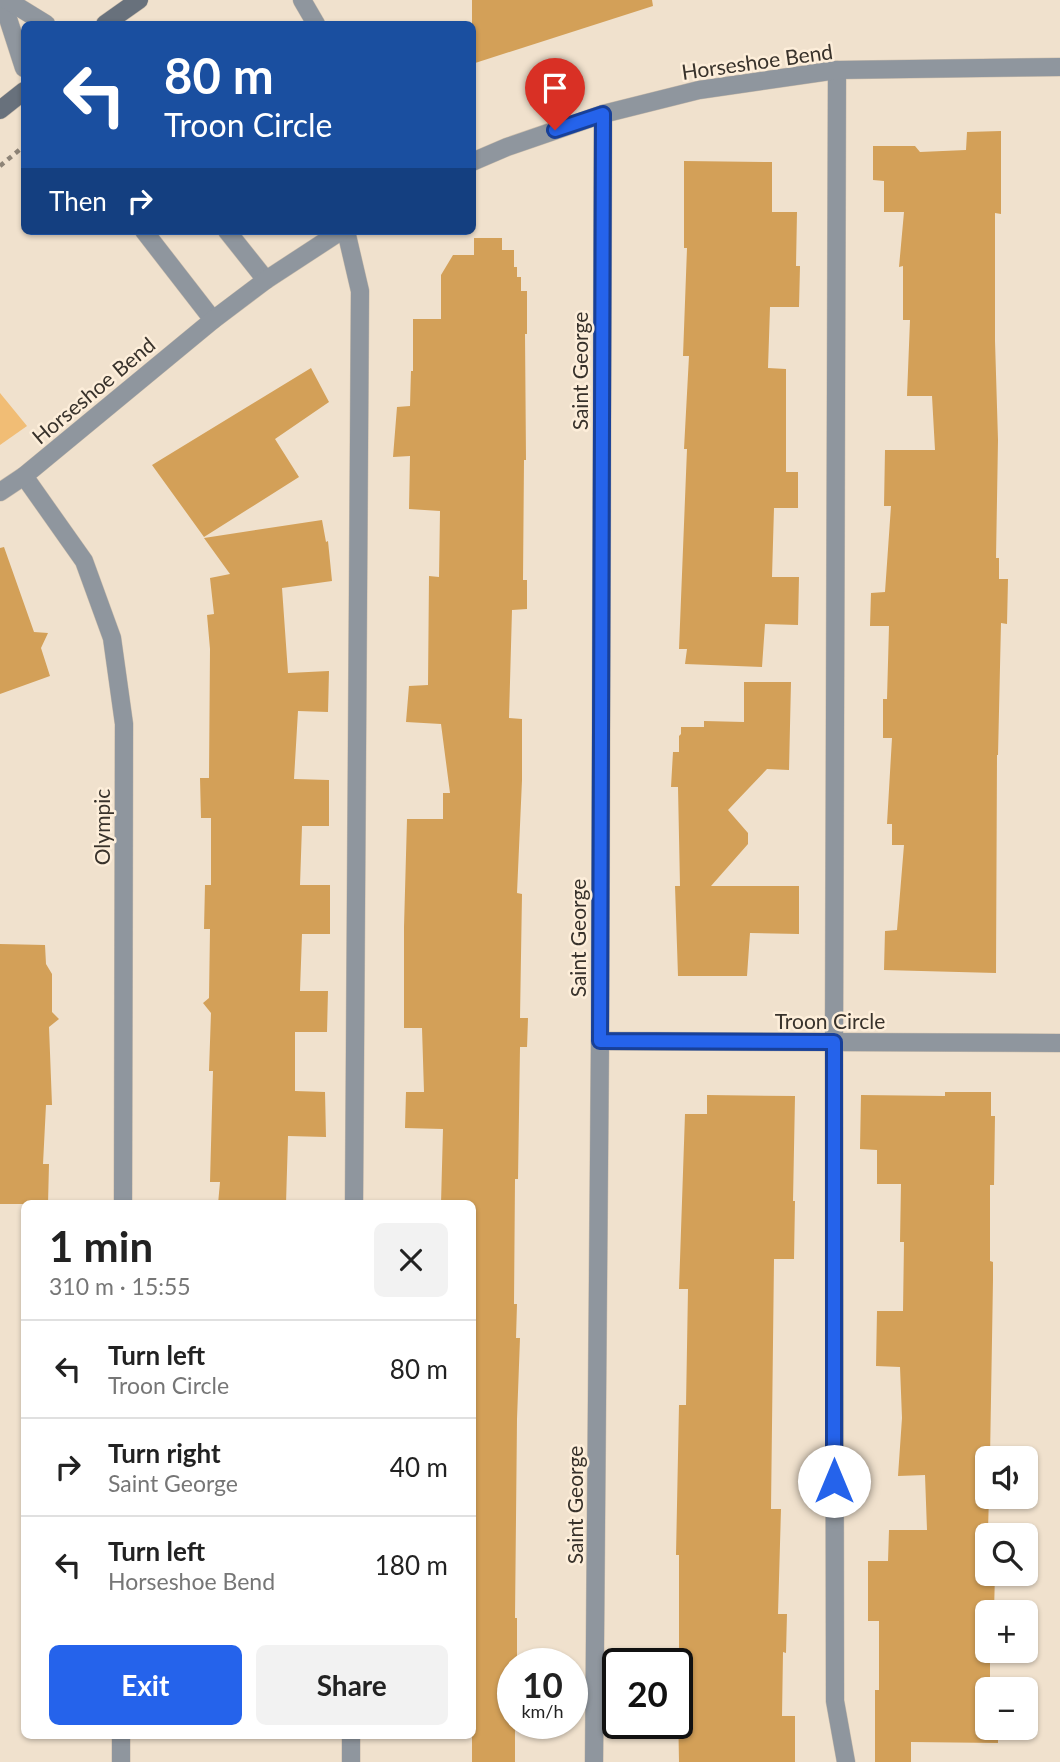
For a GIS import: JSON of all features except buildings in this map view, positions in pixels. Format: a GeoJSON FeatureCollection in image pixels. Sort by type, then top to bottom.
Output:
{"type":"FeatureCollection","features":[{"type":"Feature","properties":{"kind":"main road"},"geometry":{"type":"LineString","coordinates":[[109,21],[139,0]]}},
{"type":"Feature","properties":{"kind":"main road"},"geometry":{"type":"LineString","coordinates":[[0,110],[21,93]]}},
{"type":"Feature","properties":{"kind":"street"},"geometry":{"type":"LineString","coordinates":[[2,0],[21,59]]}},
{"type":"Feature","properties":{"kind":"street"},"geometry":{"type":"LineString","coordinates":[[8,0],[41,21]]}},
{"type":"Feature","properties":{"kind":"street"},"geometry":{"type":"LineString","coordinates":[[302,0],[314,21]]}},
{"type":"Feature","properties":{"kind":"street","name":"Horseshoe Bend"},"geometry":{"type":"LineString","coordinates":[[476,160],[603,114],[699,90],[837,71],[1060,67]]}},
{"type":"Feature","properties":{"kind":"street"},"geometry":{"type":"LineString","coordinates":[[837,71],[835,1701],[846,1762]]}},
{"type":"Feature","properties":{"kind":"street","name":"Saint George"},"geometry":{"type":"LineString","coordinates":[[594,1762],[603,114]]}},
{"type":"Feature","properties":{"kind":"street"},"geometry":{"type":"LineString","coordinates":[[147,235],[213,320]]}},
{"type":"Feature","properties":{"kind":"street"},"geometry":{"type":"LineString","coordinates":[[230,235],[266,280]]}},
{"type":"Feature","properties":{"kind":"street","name":"Horseshoe Bend"},"geometry":{"type":"LineString","coordinates":[[0,492],[213,320],[266,280],[335,235]]}},
{"type":"Feature","properties":{"kind":"street"},"geometry":{"type":"LineString","coordinates":[[347,235],[360,291],[354,1200]]}},
{"type":"Feature","properties":{"kind":"street","name":"Olympic"},"geometry":{"type":"LineString","coordinates":[[23,476],[84,561],[112,638],[124,724],[123,1200]]}},
{"type":"Feature","properties":{"kind":"street","name":"Troon Circle"},"geometry":{"type":"LineString","coordinates":[[600,1041],[1060,1044]]}},
{"type":"Feature","properties":{"kind":"street"},"geometry":{"type":"LineString","coordinates":[[121,1739],[121,1762]]}},
{"type":"Feature","properties":{"kind":"street"},"geometry":{"type":"LineString","coordinates":[[351,1739],[351,1762]]}},
{"type":"Feature","properties":{"kind":"path"},"geometry":{"type":"LineString","coordinates":[[0,166],[21,148]]}},
{"type":"Feature","properties":{"kind":"shaded area"},"geometry":{"type":"Polygon","coordinates":[[[0,393],[27,426],[0,445],[0,393]]]}},
{"type":"Feature","properties":{"kind":"route"},"geometry":{"type":"LineString","coordinates":[[555,130],[603,114],[600,1041],[834,1042],[834,1481]]}}]}
